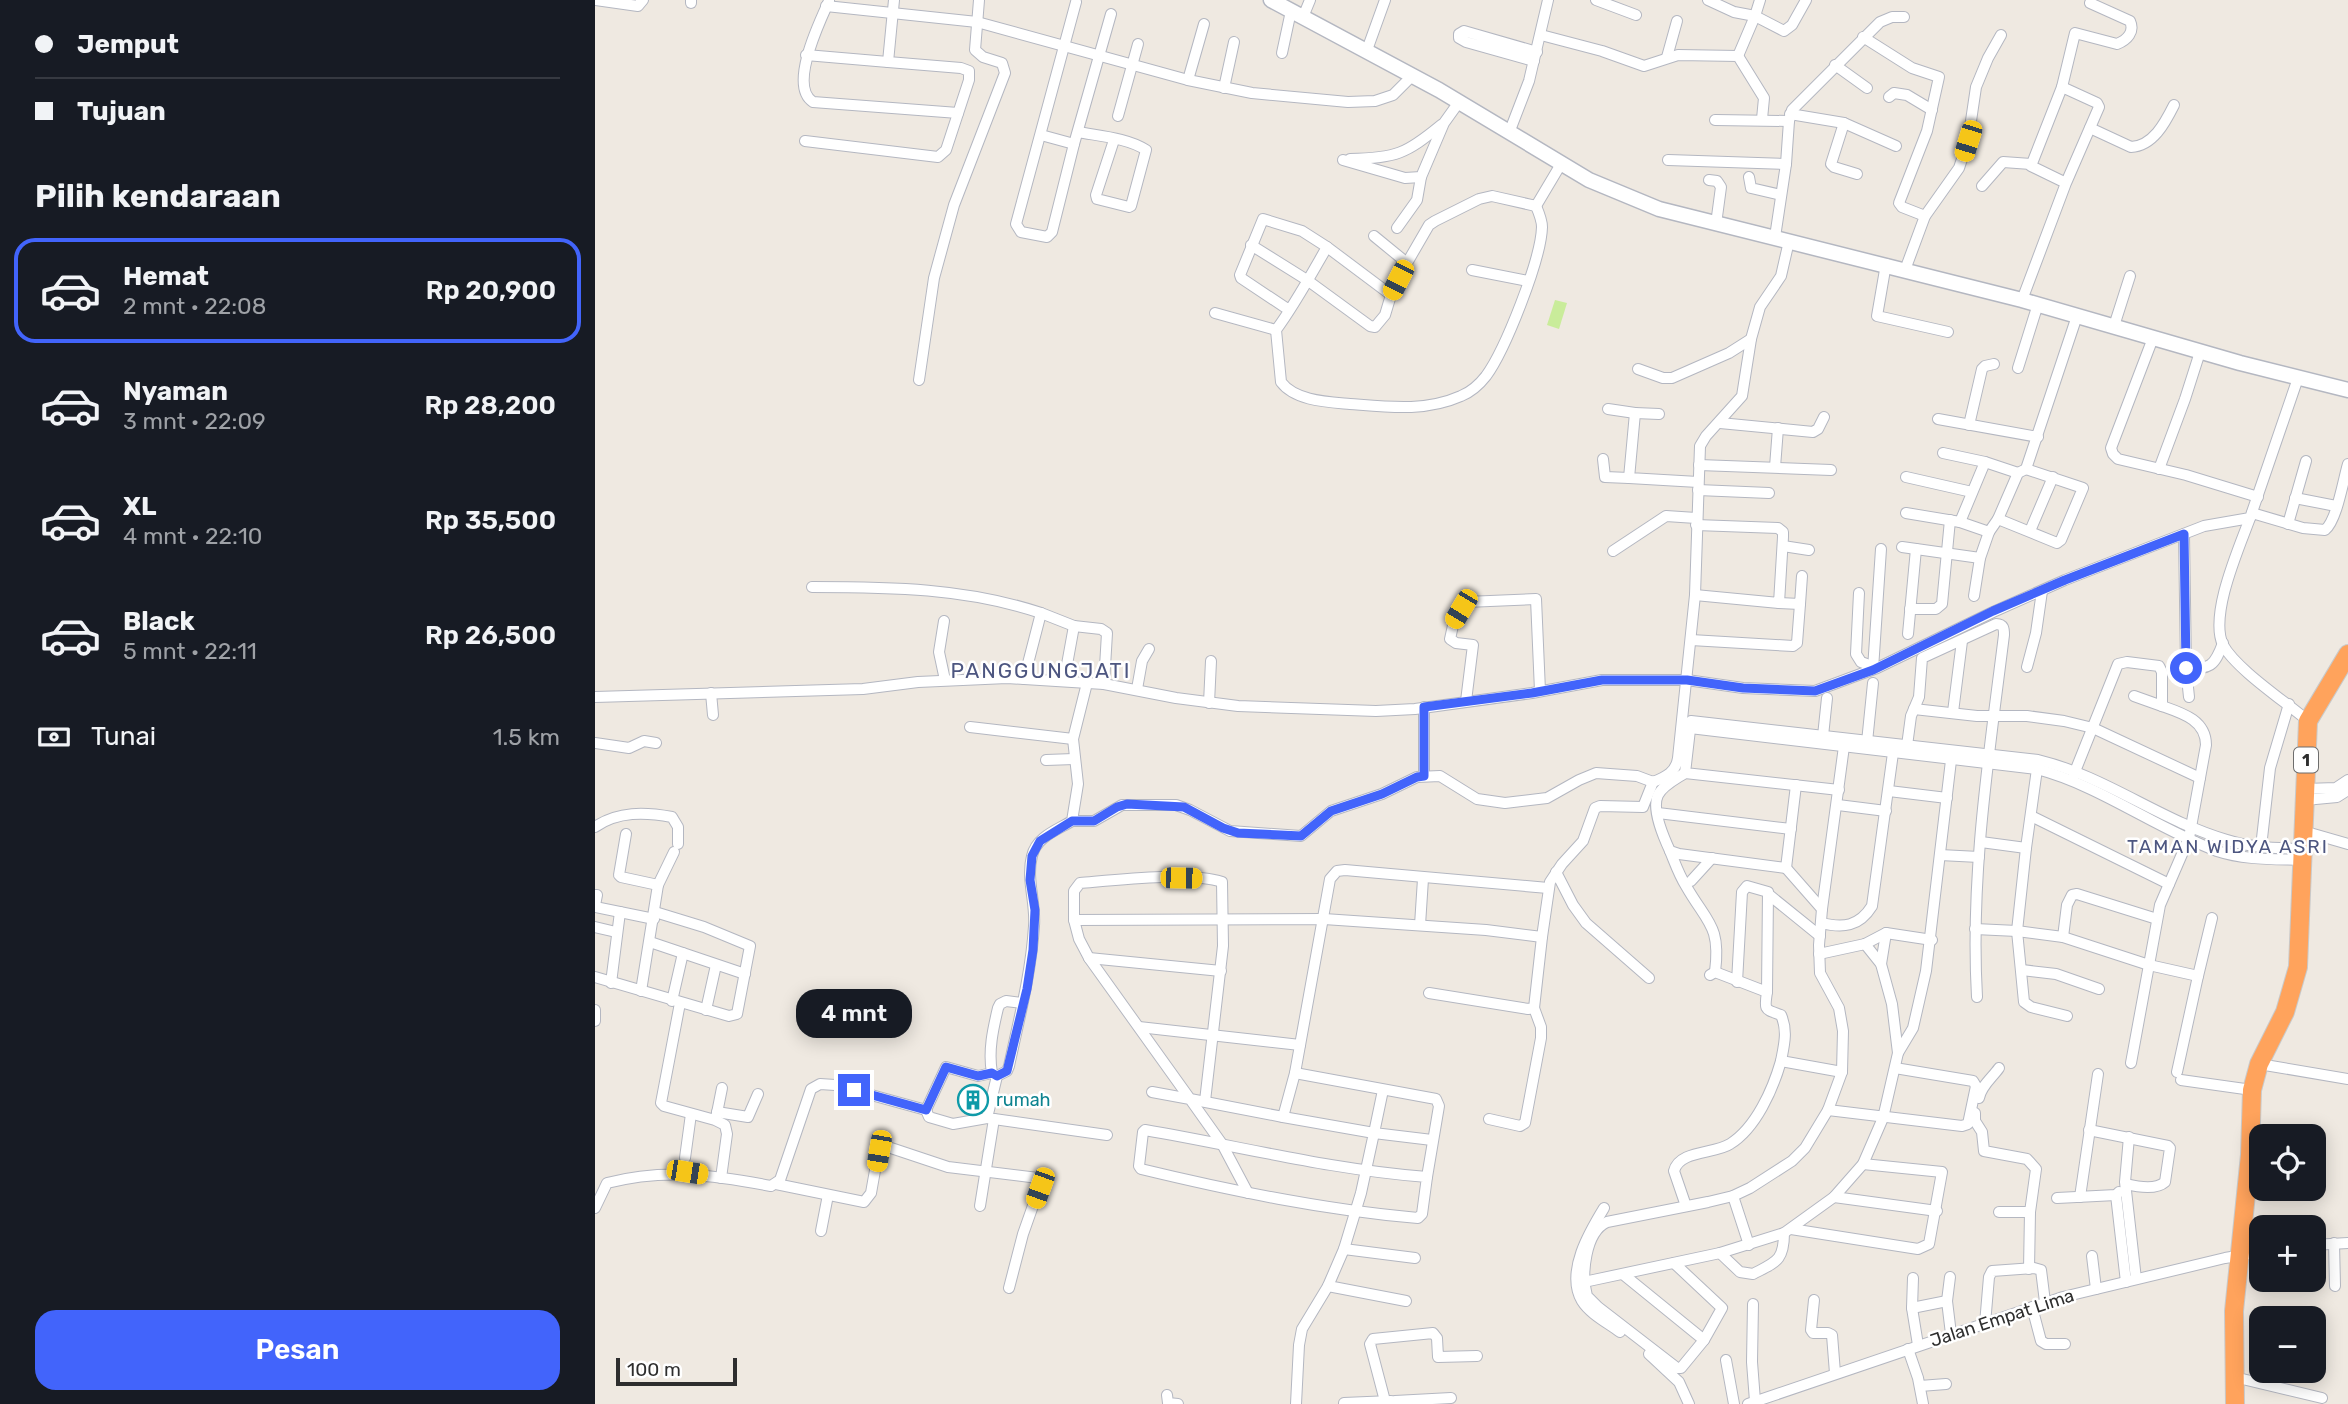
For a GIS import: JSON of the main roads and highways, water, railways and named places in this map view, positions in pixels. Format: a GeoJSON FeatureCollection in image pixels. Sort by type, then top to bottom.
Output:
{"type":"FeatureCollection","features":[{"type":"Feature","properties":{"kind":"highway","name":"1"},"geometry":{"type":"LineString","coordinates":[[2235,1404],[2234,1311],[2251,1146],[2252,1090],[2259,1064],[2285,1012],[2295,978],[2299,951],[2308,721],[2348,654]]}},
{"type":"Feature","properties":{"kind":"place","name":"rumah"},"geometry":{"type":"Point","coordinates":[973,1100]}},
{"type":"Feature","properties":{"kind":"district","name":"PANGGUNGJATI"},"geometry":{"type":"Point","coordinates":[1041,671]}},
{"type":"Feature","properties":{"kind":"district","name":"TAMAN WIDYA ASRI"},"geometry":{"type":"Point","coordinates":[2228,846]}}]}
